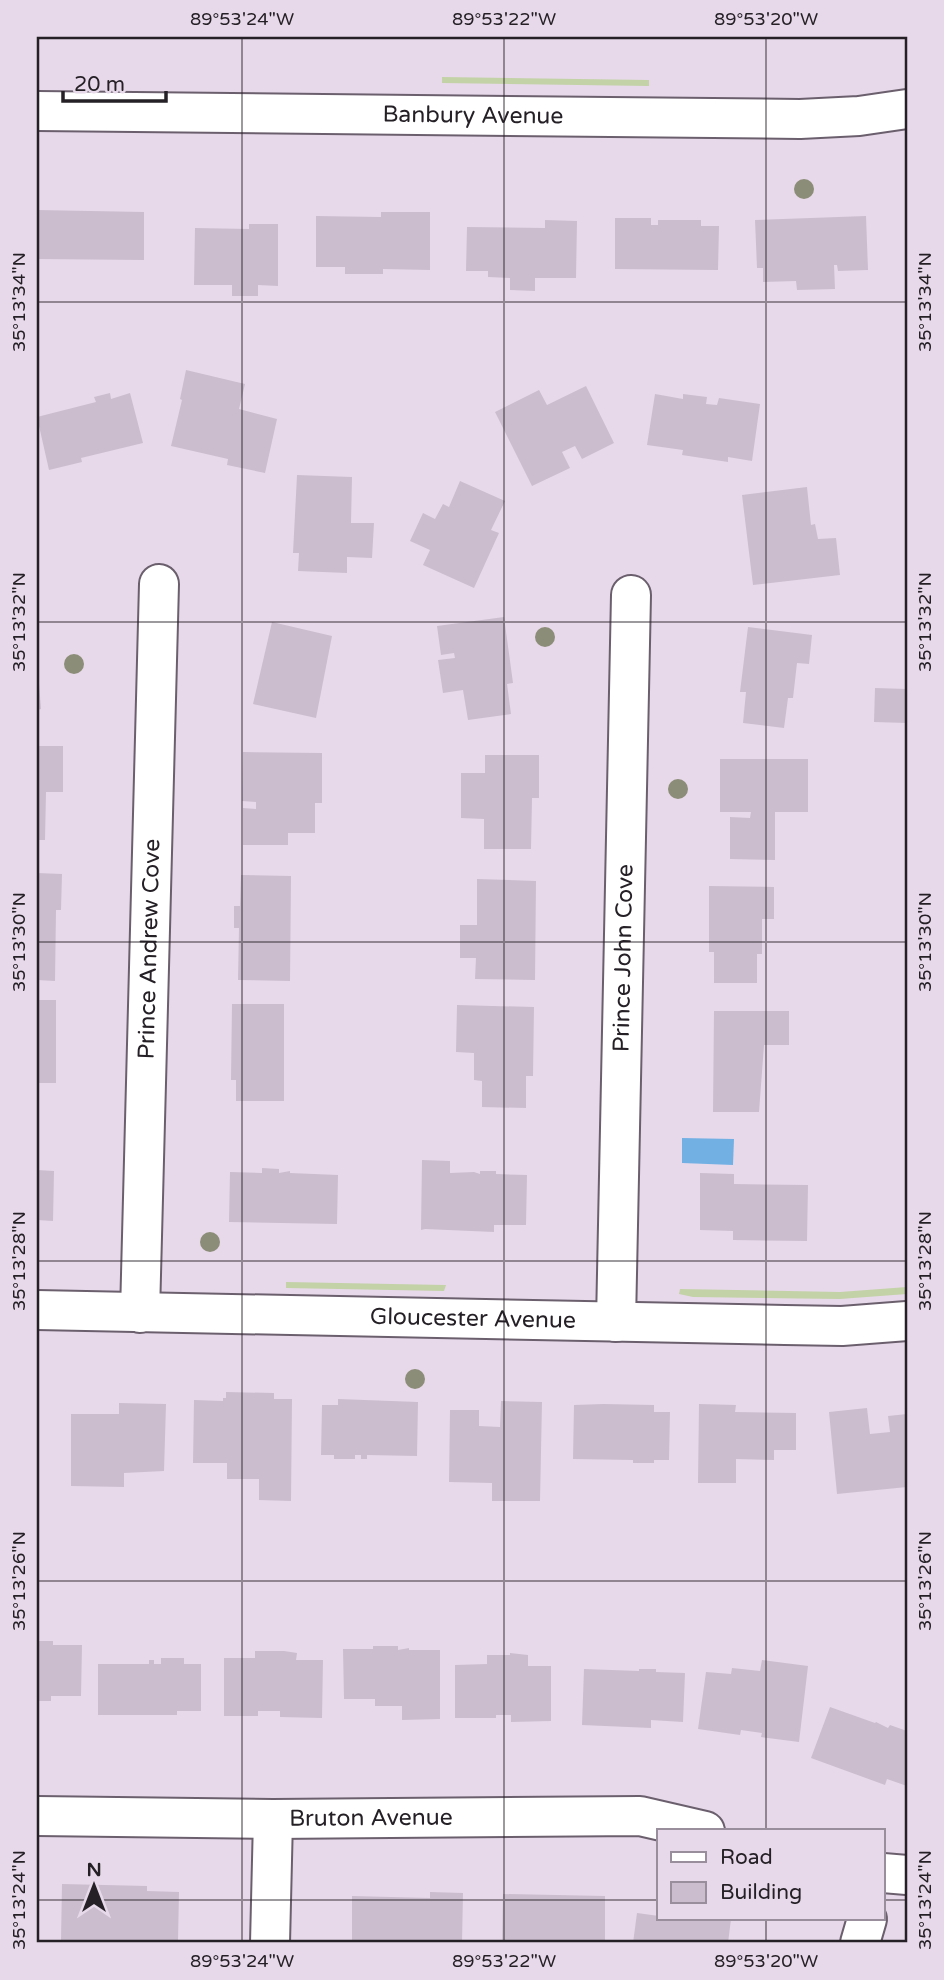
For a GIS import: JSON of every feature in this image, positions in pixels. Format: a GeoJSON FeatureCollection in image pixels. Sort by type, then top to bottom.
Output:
{"type":"FeatureCollection","features":[{"type":"Feature","properties":{"kind":"street","name":"Banbury Avenue"},"geometry":{"type":"LineString","coordinates":[[37,111],[800,119],[859,116],[907,109]]}},
{"type":"Feature","properties":{"kind":"street","name":"Prince Andrew Cove"},"geometry":{"type":"LineString","coordinates":[[141,1313],[159,584]]}},
{"type":"Feature","properties":{"kind":"street","name":"Prince John Cove"},"geometry":{"type":"LineString","coordinates":[[616,1322],[631,595]]}},
{"type":"Feature","properties":{"kind":"street","name":"Gloucester Avenue"},"geometry":{"type":"LineString","coordinates":[[37,1310],[842,1326],[907,1321]]}},
{"type":"Feature","properties":{"kind":"street","name":"Bruton Avenue"},"geometry":{"type":"LineString","coordinates":[[37,1816],[273,1819],[640,1816],[696,1829]]}},
{"type":"Feature","properties":{"kind":"street"},"geometry":{"type":"LineString","coordinates":[[270,1943],[273,1819]]}},
{"type":"Feature","properties":{"kind":"street"},"geometry":{"type":"LineString","coordinates":[[884,1873],[907,1875]]}},
{"type":"Feature","properties":{"kind":"street"},"geometry":{"type":"LineString","coordinates":[[860,1943],[867,1920]]}},
{"type":"Feature","properties":{"kind":"green space"},"geometry":{"type":"Polygon","coordinates":[[[442,77],[649,80],[649,86],[442,83],[442,77]]]}},
{"type":"Feature","properties":{"kind":"green space"},"geometry":{"type":"Polygon","coordinates":[[[286,1282],[446,1285],[444,1291],[286,1288],[286,1282]]]}},
{"type":"Feature","properties":{"kind":"green space"},"geometry":{"type":"Polygon","coordinates":[[[907,1287],[907,1294],[840,1299],[693,1297],[679,1294],[680,1289],[840,1292],[907,1287]]]}},
{"type":"Feature","properties":{"kind":"water"},"geometry":{"type":"Polygon","coordinates":[[[682,1138],[734,1139],[733,1165],[682,1163],[682,1138]]]}},
{"type":"Feature","properties":{"kind":"building"},"geometry":{"type":"Polygon","coordinates":[[[37,210],[144,212],[144,260],[37,259],[37,210]]]}},
{"type":"Feature","properties":{"kind":"building"},"geometry":{"type":"Polygon","coordinates":[[[381,212],[430,212],[430,270],[383,269],[383,274],[345,274],[345,267],[316,267],[316,216],[381,217],[381,212]]]}},
{"type":"Feature","properties":{"kind":"building"},"geometry":{"type":"Polygon","coordinates":[[[866,216],[868,270],[838,271],[837,265],[834,265],[835,289],[797,290],[796,281],[763,282],[763,268],[757,268],[755,220],[866,216]]]}},
{"type":"Feature","properties":{"kind":"building"},"geometry":{"type":"Polygon","coordinates":[[[615,218],[651,218],[651,225],[658,225],[658,220],[701,220],[701,226],[719,226],[718,270],[615,269],[615,218]]]}},
{"type":"Feature","properties":{"kind":"building"},"geometry":{"type":"Polygon","coordinates":[[[545,220],[577,221],[576,278],[535,278],[535,291],[510,290],[510,278],[488,277],[488,271],[466,271],[467,227],[545,228],[545,220]]]}},
{"type":"Feature","properties":{"kind":"building"},"geometry":{"type":"Polygon","coordinates":[[[249,224],[278,224],[278,286],[258,285],[258,296],[232,296],[232,285],[194,285],[195,228],[249,229],[249,224]]]}},
{"type":"Feature","properties":{"kind":"building"},"geometry":{"type":"Polygon","coordinates":[[[186,370],[245,384],[239,409],[277,419],[265,473],[227,465],[228,459],[171,446],[186,370]]]}},
{"type":"Feature","properties":{"kind":"building"},"geometry":{"type":"Polygon","coordinates":[[[586,386],[614,443],[582,459],[575,446],[562,452],[570,468],[532,486],[495,412],[539,390],[547,405],[586,386]]]}},
{"type":"Feature","properties":{"kind":"building"},"geometry":{"type":"Polygon","coordinates":[[[110,393],[111,399],[130,393],[143,443],[81,458],[82,462],[49,470],[37,417],[96,402],[94,397],[110,393]]]}},
{"type":"Feature","properties":{"kind":"building"},"geometry":{"type":"Polygon","coordinates":[[[655,394],[683,399],[683,394],[707,397],[706,404],[717,405],[719,398],[760,404],[752,461],[728,457],[728,462],[682,455],[683,450],[647,445],[655,394]]]}},
{"type":"Feature","properties":{"kind":"building"},"geometry":{"type":"Polygon","coordinates":[[[297,475],[352,477],[351,523],[374,523],[372,558],[347,557],[347,573],[298,571],[299,553],[293,553],[297,475]]]}},
{"type":"Feature","properties":{"kind":"building"},"geometry":{"type":"Polygon","coordinates":[[[460,481],[505,501],[491,530],[499,533],[474,588],[423,565],[430,550],[410,541],[423,513],[435,519],[443,504],[449,507],[460,481]]]}},
{"type":"Feature","properties":{"kind":"building"},"geometry":{"type":"Polygon","coordinates":[[[807,487],[811,525],[815,524],[818,539],[836,538],[840,575],[753,585],[742,495],[807,487]]]}},
{"type":"Feature","properties":{"kind":"building"},"geometry":{"type":"Polygon","coordinates":[[[504,617],[513,683],[507,684],[511,714],[468,720],[463,690],[443,693],[438,660],[455,658],[454,653],[441,655],[437,626],[504,617]]]}},
{"type":"Feature","properties":{"kind":"building"},"geometry":{"type":"Polygon","coordinates":[[[272,622],[332,636],[316,718],[253,704],[272,622]]]}},
{"type":"Feature","properties":{"kind":"building"},"geometry":{"type":"Polygon","coordinates":[[[748,627],[812,635],[809,664],[797,663],[793,698],[788,698],[784,728],[743,723],[746,692],[740,692],[748,627]]]}},
{"type":"Feature","properties":{"kind":"building"},"geometry":{"type":"Polygon","coordinates":[[[37,684],[41,709],[37,710],[37,684]]]}},
{"type":"Feature","properties":{"kind":"building"},"geometry":{"type":"Polygon","coordinates":[[[875,688],[907,689],[907,723],[874,722],[875,688]]]}},
{"type":"Feature","properties":{"kind":"building"},"geometry":{"type":"Polygon","coordinates":[[[37,746],[63,746],[63,792],[46,792],[45,840],[37,840],[37,746]]]}},
{"type":"Feature","properties":{"kind":"building"},"geometry":{"type":"Polygon","coordinates":[[[243,752],[322,753],[322,803],[315,803],[315,833],[288,833],[288,845],[243,845],[243,808],[256,809],[256,802],[242,801],[243,752]]]}},
{"type":"Feature","properties":{"kind":"building"},"geometry":{"type":"Polygon","coordinates":[[[485,755],[539,755],[539,798],[532,798],[531,849],[484,849],[484,819],[461,818],[461,773],[485,773],[485,755]]]}},
{"type":"Feature","properties":{"kind":"building"},"geometry":{"type":"Polygon","coordinates":[[[720,759],[808,759],[808,812],[775,812],[775,860],[730,859],[730,817],[750,818],[751,812],[720,812],[720,759]]]}},
{"type":"Feature","properties":{"kind":"building"},"geometry":{"type":"Polygon","coordinates":[[[37,873],[62,874],[61,910],[56,910],[55,981],[37,980],[37,873]]]}},
{"type":"Feature","properties":{"kind":"building"},"geometry":{"type":"Polygon","coordinates":[[[241,875],[291,876],[290,981],[238,980],[239,928],[234,928],[234,906],[240,906],[241,875]]]}},
{"type":"Feature","properties":{"kind":"building"},"geometry":{"type":"Polygon","coordinates":[[[477,879],[536,881],[535,980],[475,979],[476,958],[460,958],[460,925],[477,925],[477,879]]]}},
{"type":"Feature","properties":{"kind":"building"},"geometry":{"type":"Polygon","coordinates":[[[709,886],[774,887],[774,919],[762,919],[762,954],[757,954],[757,983],[714,983],[714,952],[709,952],[709,886]]]}},
{"type":"Feature","properties":{"kind":"building"},"geometry":{"type":"Polygon","coordinates":[[[37,1000],[56,1000],[56,1083],[37,1083],[37,1000]]]}},
{"type":"Feature","properties":{"kind":"building"},"geometry":{"type":"Polygon","coordinates":[[[232,1004],[284,1004],[284,1101],[236,1101],[236,1080],[231,1080],[232,1004]]]}},
{"type":"Feature","properties":{"kind":"building"},"geometry":{"type":"Polygon","coordinates":[[[457,1005],[534,1007],[533,1076],[526,1076],[526,1108],[482,1107],[482,1081],[474,1080],[474,1053],[456,1052],[457,1005]]]}},
{"type":"Feature","properties":{"kind":"building"},"geometry":{"type":"Polygon","coordinates":[[[714,1011],[789,1011],[789,1045],[764,1045],[759,1112],[713,1112],[714,1011]]]}},
{"type":"Feature","properties":{"kind":"building"},"geometry":{"type":"Polygon","coordinates":[[[422,1160],[450,1161],[450,1173],[480,1174],[480,1171],[496,1171],[496,1174],[527,1175],[526,1225],[494,1225],[494,1232],[421,1230],[422,1160]]]}},
{"type":"Feature","properties":{"kind":"building"},"geometry":{"type":"Polygon","coordinates":[[[262,1168],[279,1169],[279,1173],[290,1171],[338,1175],[337,1224],[229,1222],[230,1172],[262,1173],[262,1168]]]}},
{"type":"Feature","properties":{"kind":"building"},"geometry":{"type":"Polygon","coordinates":[[[37,1170],[54,1171],[53,1221],[37,1220],[37,1170]]]}},
{"type":"Feature","properties":{"kind":"building"},"geometry":{"type":"Polygon","coordinates":[[[700,1173],[734,1174],[734,1184],[808,1185],[807,1241],[733,1240],[733,1231],[700,1230],[700,1173]]]}},
{"type":"Feature","properties":{"kind":"building"},"geometry":{"type":"Polygon","coordinates":[[[226,1392],[274,1393],[274,1399],[292,1399],[291,1501],[259,1500],[259,1479],[227,1479],[227,1463],[193,1463],[194,1400],[223,1401],[226,1392]]]}},
{"type":"Feature","properties":{"kind":"building"},"geometry":{"type":"Polygon","coordinates":[[[338,1399],[418,1402],[417,1456],[367,1455],[367,1459],[361,1459],[361,1455],[355,1455],[355,1459],[334,1459],[334,1455],[321,1455],[322,1405],[338,1405],[338,1399]]]}},
{"type":"Feature","properties":{"kind":"building"},"geometry":{"type":"Polygon","coordinates":[[[501,1401],[542,1402],[540,1501],[492,1501],[492,1483],[449,1482],[450,1410],[479,1410],[479,1426],[500,1427],[501,1401]]]}},
{"type":"Feature","properties":{"kind":"building"},"geometry":{"type":"Polygon","coordinates":[[[119,1403],[166,1404],[164,1471],[124,1473],[124,1487],[71,1486],[71,1414],[119,1414],[119,1403]]]}},
{"type":"Feature","properties":{"kind":"building"},"geometry":{"type":"Polygon","coordinates":[[[699,1404],[736,1405],[735,1412],[796,1413],[796,1450],[774,1450],[774,1460],[736,1459],[736,1483],[698,1483],[699,1404]]]}},
{"type":"Feature","properties":{"kind":"building"},"geometry":{"type":"Polygon","coordinates":[[[574,1405],[654,1405],[654,1412],[670,1412],[669,1460],[633,1463],[633,1460],[573,1459],[574,1405]]]}},
{"type":"Feature","properties":{"kind":"building"},"geometry":{"type":"Polygon","coordinates":[[[867,1408],[870,1434],[890,1432],[888,1416],[907,1414],[907,1487],[837,1494],[829,1412],[867,1408]]]}},
{"type":"Feature","properties":{"kind":"building"},"geometry":{"type":"Polygon","coordinates":[[[37,1641],[53,1641],[53,1645],[82,1645],[81,1696],[51,1696],[51,1701],[37,1701],[37,1641]]]}},
{"type":"Feature","properties":{"kind":"building"},"geometry":{"type":"Polygon","coordinates":[[[373,1646],[398,1646],[398,1650],[440,1650],[440,1719],[402,1720],[402,1706],[375,1706],[375,1699],[344,1699],[343,1649],[373,1649],[373,1646]]]}},
{"type":"Feature","properties":{"kind":"building"},"geometry":{"type":"Polygon","coordinates":[[[255,1651],[284,1651],[297,1653],[296,1660],[323,1660],[322,1718],[280,1717],[280,1711],[258,1711],[258,1716],[224,1716],[224,1658],[255,1658],[255,1651]]]}},
{"type":"Feature","properties":{"kind":"building"},"geometry":{"type":"Polygon","coordinates":[[[487,1655],[528,1655],[528,1666],[551,1666],[551,1721],[511,1722],[511,1715],[496,1715],[496,1718],[455,1718],[455,1665],[487,1664],[487,1655]]]}},
{"type":"Feature","properties":{"kind":"building"},"geometry":{"type":"Polygon","coordinates":[[[161,1658],[184,1658],[184,1664],[201,1664],[201,1711],[177,1711],[177,1715],[98,1715],[98,1664],[149,1664],[149,1660],[154,1660],[154,1664],[161,1664],[161,1658]]]}},
{"type":"Feature","properties":{"kind":"building"},"geometry":{"type":"Polygon","coordinates":[[[762,1660],[808,1666],[799,1742],[761,1737],[762,1733],[741,1730],[740,1735],[698,1729],[706,1672],[731,1674],[732,1668],[760,1671],[762,1660]]]}},
{"type":"Feature","properties":{"kind":"building"},"geometry":{"type":"Polygon","coordinates":[[[584,1669],[656,1669],[656,1672],[685,1673],[683,1722],[651,1720],[651,1728],[582,1725],[584,1669]]]}},
{"type":"Feature","properties":{"kind":"building"},"geometry":{"type":"Polygon","coordinates":[[[830,1707],[888,1728],[890,1725],[907,1731],[907,1786],[887,1779],[885,1785],[811,1758],[830,1707]]]}},
{"type":"Feature","properties":{"kind":"building"},"geometry":{"type":"Polygon","coordinates":[[[62,1884],[147,1886],[147,1891],[179,1892],[178,1941],[129,1943],[61,1940],[62,1884]]]}},
{"type":"Feature","properties":{"kind":"building"},"geometry":{"type":"Polygon","coordinates":[[[430,1892],[463,1893],[462,1943],[352,1943],[352,1896],[430,1898],[430,1892]]]}},
{"type":"Feature","properties":{"kind":"building"},"geometry":{"type":"Polygon","coordinates":[[[503,1894],[605,1896],[605,1943],[502,1943],[503,1894]]]}},
{"type":"Feature","properties":{"kind":"building"},"geometry":{"type":"Polygon","coordinates":[[[637,1913],[657,1916],[657,1920],[731,1920],[728,1943],[633,1943],[637,1913]]]}}]}
